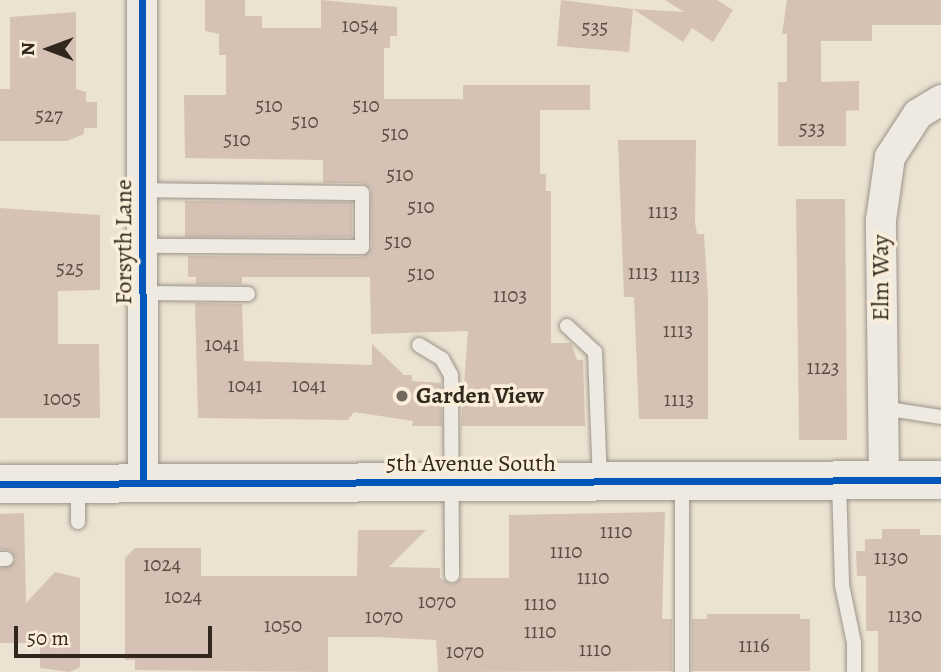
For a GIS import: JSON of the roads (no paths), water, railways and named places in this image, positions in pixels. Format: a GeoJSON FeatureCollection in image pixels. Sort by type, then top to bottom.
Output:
{"type":"FeatureCollection","features":[{"type":"Feature","properties":{"kind":"main road","name":"5th Avenue South"},"geometry":{"type":"LineString","coordinates":[[0,484],[941,480]]}},
{"type":"Feature","properties":{"kind":"street","name":"Forsyth Lane"},"geometry":{"type":"LineString","coordinates":[[142,0],[143,483]]}},
{"type":"Feature","properties":{"kind":"street","name":"Elm Way"},"geometry":{"type":"LineString","coordinates":[[884,479],[881,219],[890,157],[918,114],[941,100]]}},
{"type":"Feature","properties":{"kind":"lane"},"geometry":{"type":"LineString","coordinates":[[144,190],[362,193],[362,247],[144,246]]}},
{"type":"Feature","properties":{"kind":"lane"},"geometry":{"type":"LineString","coordinates":[[143,293],[248,294]]}},
{"type":"Feature","properties":{"kind":"lane"},"geometry":{"type":"LineString","coordinates":[[567,326],[595,352],[600,483]]}},
{"type":"Feature","properties":{"kind":"lane"},"geometry":{"type":"LineString","coordinates":[[419,345],[442,359],[451,375],[449,483],[452,575]]}},
{"type":"Feature","properties":{"kind":"lane"},"geometry":{"type":"LineString","coordinates":[[882,408],[941,417]]}},
{"type":"Feature","properties":{"kind":"lane"},"geometry":{"type":"LineString","coordinates":[[839,480],[842,585],[854,643],[854,672]]}},
{"type":"Feature","properties":{"kind":"lane"},"geometry":{"type":"LineString","coordinates":[[681,483],[682,672]]}},
{"type":"Feature","properties":{"kind":"lane"},"geometry":{"type":"LineString","coordinates":[[78,484],[78,522]]}},
{"type":"Feature","properties":{"kind":"place","name":"Garden View"},"geometry":{"type":"Point","coordinates":[402,396]}}]}
